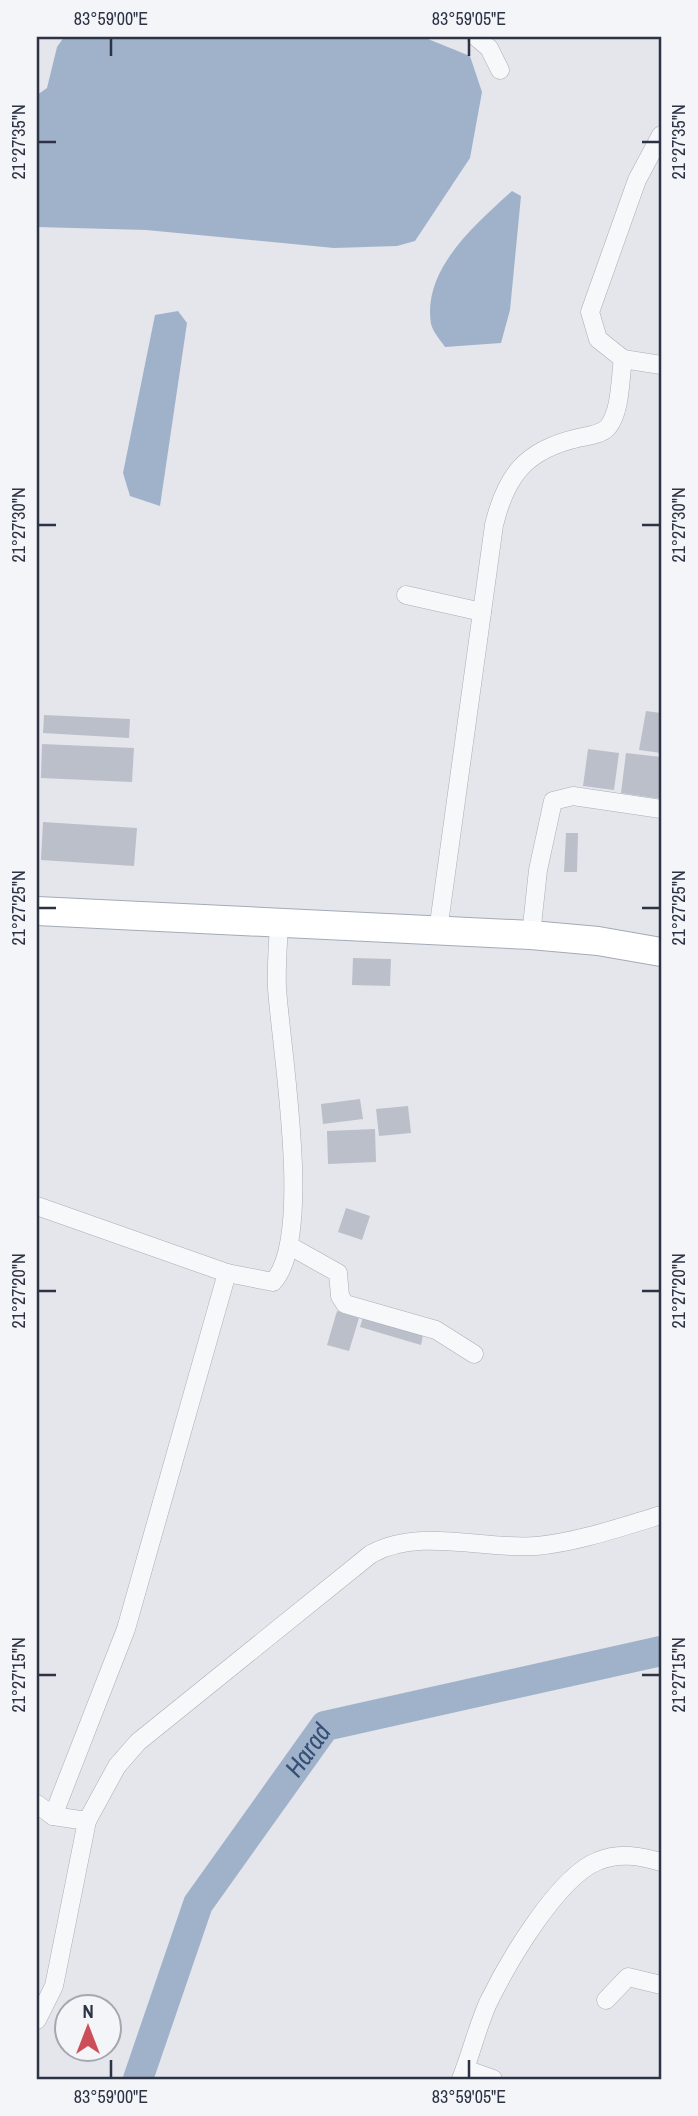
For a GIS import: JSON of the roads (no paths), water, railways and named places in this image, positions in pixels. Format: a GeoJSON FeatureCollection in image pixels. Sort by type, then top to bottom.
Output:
{"type":"FeatureCollection","features":[{"type":"Feature","properties":{"kind":"main road"},"geometry":{"type":"LineString","coordinates":[[37,911],[524,934],[598,941],[661,952]]}},
{"type":"Feature","properties":{"kind":"street"},"geometry":{"type":"LineString","coordinates":[[476,37],[489,48],[500,70]]}},
{"type":"Feature","properties":{"kind":"street"},"geometry":{"type":"LineString","coordinates":[[661,135],[637,180],[590,312],[598,339],[623,359],[661,365]]}},
{"type":"Feature","properties":{"kind":"street"},"geometry":{"type":"LineString","coordinates":[[438,931],[494,525],[502,492],[521,464],[564,441],[600,433],[607,428],[614,414],[623,359]]}},
{"type":"Feature","properties":{"kind":"street"},"geometry":{"type":"LineString","coordinates":[[406,595],[482,612]]}},
{"type":"Feature","properties":{"kind":"street"},"geometry":{"type":"LineString","coordinates":[[524,934],[553,802],[573,796],[661,809]]}},
{"type":"Feature","properties":{"kind":"street"},"geometry":{"type":"LineString","coordinates":[[37,1208],[227,1273],[273,1282],[280,1274],[290,1246],[294,1191],[277,985],[279,924]]}},
{"type":"Feature","properties":{"kind":"street"},"geometry":{"type":"LineString","coordinates":[[290,1246],[338,1272],[340,1296],[345,1304],[436,1330],[474,1354]]}},
{"type":"Feature","properties":{"kind":"street"},"geometry":{"type":"LineString","coordinates":[[53,1816],[126,1629],[227,1273]]}},
{"type":"Feature","properties":{"kind":"street"},"geometry":{"type":"LineString","coordinates":[[37,2020],[54,1986],[87,1821],[111,1775],[138,1742],[384,1547],[402,1543],[437,1542],[536,1546],[591,1535],[661,1515]]}},
{"type":"Feature","properties":{"kind":"street"},"geometry":{"type":"LineString","coordinates":[[37,1804],[53,1816],[87,1821]]}},
{"type":"Feature","properties":{"kind":"street"},"geometry":{"type":"LineString","coordinates":[[493,2079],[463,2074],[489,2002],[558,1893],[595,1862],[612,1856],[661,1862]]}},
{"type":"Feature","properties":{"kind":"street"},"geometry":{"type":"LineString","coordinates":[[606,2000],[628,1977],[661,1985]]}},
{"type":"Feature","properties":{"kind":"water"},"geometry":{"type":"Polygon","coordinates":[[[64,37],[423,37],[470,56],[482,92],[470,158],[415,241],[397,246],[334,248],[146,230],[37,227],[37,95],[47,88],[57,47],[64,37]]]}},
{"type":"Feature","properties":{"kind":"water"},"geometry":{"type":"Polygon","coordinates":[[[512,191],[521,196],[510,310],[501,343],[445,347],[431,324],[430,304],[443,266],[468,233],[512,191]]]}},
{"type":"Feature","properties":{"kind":"water"},"geometry":{"type":"Polygon","coordinates":[[[178,311],[187,323],[160,506],[130,496],[123,473],[155,315],[178,311]]]}},
{"type":"Feature","properties":{"kind":"waterway","name":"Harad"},"geometry":{"type":"LineString","coordinates":[[138,2079],[198,1904],[325,1726],[661,1651]]}}]}
